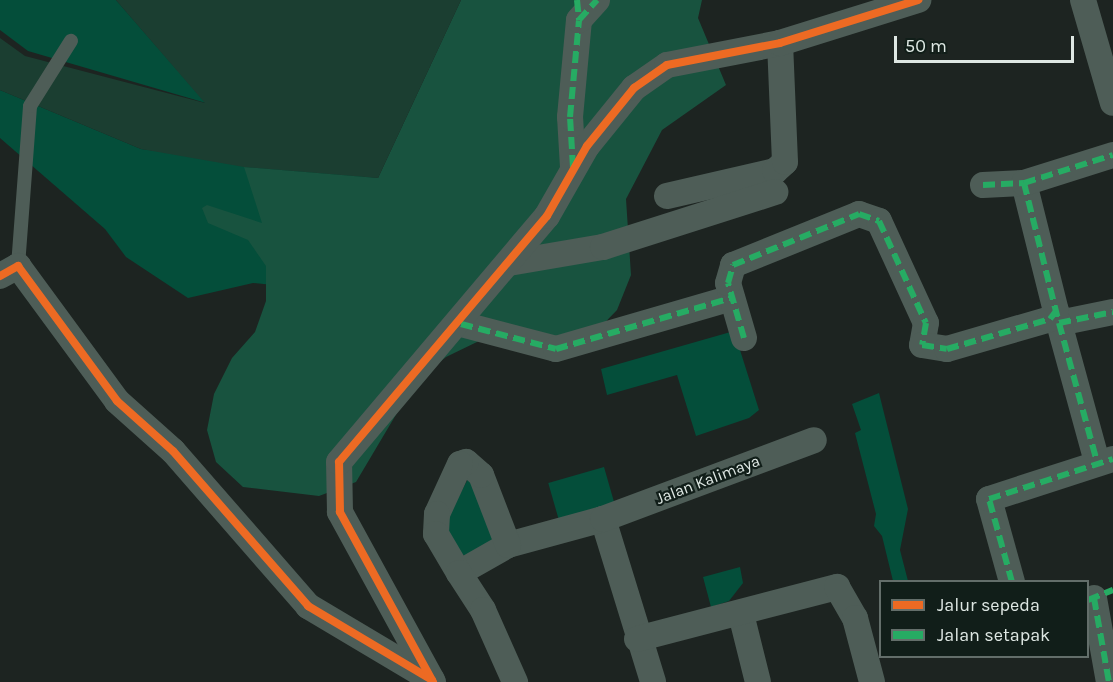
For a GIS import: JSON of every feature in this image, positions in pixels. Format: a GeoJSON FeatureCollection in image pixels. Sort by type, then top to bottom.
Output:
{"type":"FeatureCollection","features":[{"type":"Feature","properties":{"kind":"street"},"geometry":{"type":"LineString","coordinates":[[573,166],[570,117],[578,10],[597,0]]}},
{"type":"Feature","properties":{"kind":"street"},"geometry":{"type":"LineString","coordinates":[[433,681],[355,546],[340,512],[337,482],[339,462],[362,430],[461,324],[548,216],[573,166],[634,88],[667,65],[780,43],[918,0]]}},
{"type":"Feature","properties":{"kind":"street"},"geometry":{"type":"LineString","coordinates":[[1083,0],[1113,103]]}},
{"type":"Feature","properties":{"kind":"street"},"geometry":{"type":"LineString","coordinates":[[667,196],[775,171],[785,162],[780,43]]}},
{"type":"Feature","properties":{"kind":"street"},"geometry":{"type":"LineString","coordinates":[[983,185],[1024,183],[1113,155]]}},
{"type":"Feature","properties":{"kind":"street"},"geometry":{"type":"LineString","coordinates":[[1011,580],[989,499],[1105,461],[1058,317],[1024,183]]}},
{"type":"Feature","properties":{"kind":"street"},"geometry":{"type":"LineString","coordinates":[[509,263],[603,247],[775,192]]}},
{"type":"Feature","properties":{"kind":"street"},"geometry":{"type":"LineString","coordinates":[[744,338],[732,298],[730,273],[747,255],[868,214],[879,222],[926,323],[922,345],[947,349],[1058,317],[1113,312]]}},
{"type":"Feature","properties":{"kind":"street"},"geometry":{"type":"LineString","coordinates":[[9,271],[117,401],[173,450],[308,606],[433,681]]}},
{"type":"Feature","properties":{"kind":"street"},"geometry":{"type":"LineString","coordinates":[[461,324],[556,349],[732,298]]}},
{"type":"Feature","properties":{"kind":"street","name":"Jalan Kalimaya"},"geometry":{"type":"LineString","coordinates":[[459,573],[508,545],[603,519],[814,440]]}},
{"type":"Feature","properties":{"kind":"street"},"geometry":{"type":"LineString","coordinates":[[508,545],[481,475],[473,465],[460,464],[435,525],[459,573],[503,646],[515,682]]}},
{"type":"Feature","properties":{"kind":"street"},"geometry":{"type":"LineString","coordinates":[[603,519],[637,639],[653,682]]}},
{"type":"Feature","properties":{"kind":"street"},"geometry":{"type":"LineString","coordinates":[[637,639],[741,614],[837,586],[855,618],[872,682]]}},
{"type":"Feature","properties":{"kind":"street"},"geometry":{"type":"LineString","coordinates":[[1098,596],[1109,682]]}},
{"type":"Feature","properties":{"kind":"street"},"geometry":{"type":"LineString","coordinates":[[741,614],[758,682]]}},
{"type":"Feature","properties":{"kind":"lane"},"geometry":{"type":"LineString","coordinates":[[9,271],[30,106],[55,62],[71,41]]}},
{"type":"Feature","properties":{"kind":"shaded area"},"geometry":{"type":"Polygon","coordinates":[[[0,0],[116,0],[206,103],[28,51],[0,30],[0,0]]]}},
{"type":"Feature","properties":{"kind":"shaded area"},"geometry":{"type":"Polygon","coordinates":[[[116,0],[461,0],[378,178],[244,167],[141,149],[0,90],[0,38],[25,56],[205,103],[116,0]]]}},
{"type":"Feature","properties":{"kind":"shaded area"},"geometry":{"type":"Polygon","coordinates":[[[461,0],[702,0],[698,18],[726,85],[662,130],[626,199],[631,275],[617,310],[589,339],[479,341],[446,357],[416,381],[356,482],[319,496],[243,487],[216,462],[207,430],[214,394],[232,358],[255,332],[266,301],[266,266],[248,240],[208,223],[202,208],[207,205],[262,223],[244,167],[378,178],[461,0]]]}},
{"type":"Feature","properties":{"kind":"shaded area"},"geometry":{"type":"Polygon","coordinates":[[[0,90],[141,149],[378,178],[322,290],[253,283],[188,298],[126,257],[105,229],[0,138],[0,90]]]}},
{"type":"Feature","properties":{"kind":"shaded area"},"geometry":{"type":"Polygon","coordinates":[[[734,331],[759,410],[749,418],[696,436],[677,375],[607,395],[601,369],[734,331]]]}},
{"type":"Feature","properties":{"kind":"shaded area"},"geometry":{"type":"Polygon","coordinates":[[[879,393],[908,509],[900,550],[908,580],[893,580],[882,536],[874,526],[876,514],[855,433],[861,430],[852,404],[879,393]]]}},
{"type":"Feature","properties":{"kind":"shaded area"},"geometry":{"type":"Polygon","coordinates":[[[604,467],[616,509],[560,525],[548,483],[604,467]]]}},
{"type":"Feature","properties":{"kind":"shaded area"},"geometry":{"type":"Polygon","coordinates":[[[469,477],[497,540],[476,555],[461,555],[444,524],[469,477]]]}},
{"type":"Feature","properties":{"kind":"shaded area"},"geometry":{"type":"Polygon","coordinates":[[[740,567],[743,583],[729,601],[711,607],[703,577],[740,567]]]}},
{"type":"Feature","properties":{"kind":"marked path"},"geometry":{"type":"LineString","coordinates":[[577,0],[579,20]]}},
{"type":"Feature","properties":{"kind":"marked path"},"geometry":{"type":"LineString","coordinates":[[573,167],[570,117],[579,20],[597,0]]}},
{"type":"Feature","properties":{"kind":"marked path"},"geometry":{"type":"LineString","coordinates":[[983,185],[1024,183],[1113,155]]}},
{"type":"Feature","properties":{"kind":"marked path"},"geometry":{"type":"LineString","coordinates":[[1024,183],[1059,323],[1113,312]]}},
{"type":"Feature","properties":{"kind":"marked path"},"geometry":{"type":"LineString","coordinates":[[744,338],[728,283],[733,265],[859,214],[879,221],[926,323],[922,345],[947,349],[1050,319],[1056,311]]}},
{"type":"Feature","properties":{"kind":"marked path"},"geometry":{"type":"LineString","coordinates":[[461,324],[556,349],[732,298]]}},
{"type":"Feature","properties":{"kind":"marked path"},"geometry":{"type":"LineString","coordinates":[[1059,323],[1097,462]]}},
{"type":"Feature","properties":{"kind":"marked path"},"geometry":{"type":"LineString","coordinates":[[1011,580],[989,499],[1113,459]]}},
{"type":"Feature","properties":{"kind":"marked path"},"geometry":{"type":"LineString","coordinates":[[1089,600],[1113,590]]}},
{"type":"Feature","properties":{"kind":"marked path"},"geometry":{"type":"LineString","coordinates":[[1094,598],[1109,682]]}},
{"type":"Feature","properties":{"kind":"cycle path"},"geometry":{"type":"LineString","coordinates":[[433,682],[340,512],[339,462],[547,216],[587,146],[634,88],[667,65],[780,43],[918,0]]}},
{"type":"Feature","properties":{"kind":"cycle path"},"geometry":{"type":"LineString","coordinates":[[0,276],[18,266],[117,401],[173,451],[308,606],[432,680]]}}]}
